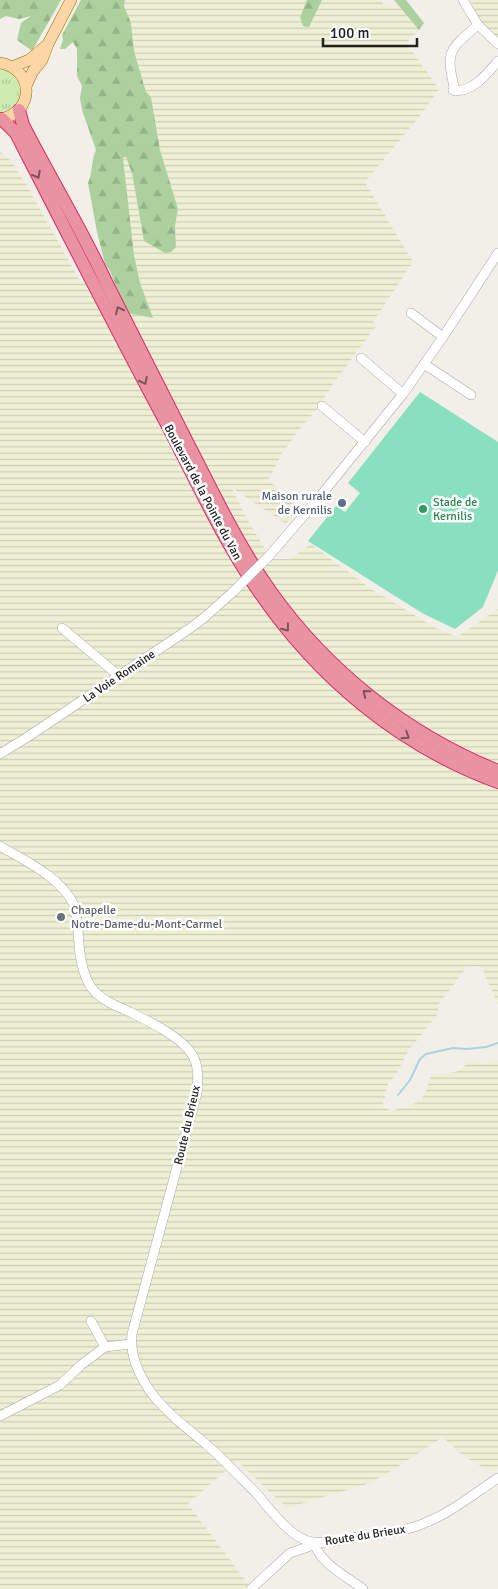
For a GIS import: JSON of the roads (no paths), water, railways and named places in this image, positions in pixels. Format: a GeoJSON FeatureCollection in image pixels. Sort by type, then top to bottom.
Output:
{"type":"FeatureCollection","features":[{"type":"Feature","properties":{"kind":"highway","name":"Boulevard de la Pointe du Van"},"geometry":{"type":"LineString","coordinates":[[19,110],[23,125],[90,248],[144,360],[233,529],[271,592],[315,647],[338,670],[368,695],[433,740],[498,771]]}},
{"type":"Feature","properties":{"kind":"highway","name":"Boulevard de la Pointe du Van"},"geometry":{"type":"LineString","coordinates":[[1,119],[16,133],[225,536],[247,574],[273,612],[309,656],[368,710],[435,754],[475,774],[498,782]]}},
{"type":"Feature","properties":{"kind":"main road"},"geometry":{"type":"LineString","coordinates":[[26,86],[42,60],[48,44],[71,0]]}},
{"type":"Feature","properties":{"kind":"main road"},"geometry":{"type":"LineString","coordinates":[[12,67],[29,60],[48,44]]}},
{"type":"Feature","properties":{"kind":"main road"},"geometry":{"type":"LineString","coordinates":[[0,63],[12,67],[23,78],[26,86],[26,98],[19,110],[12,116],[1,119]]}},
{"type":"Feature","properties":{"kind":"street"},"geometry":{"type":"LineString","coordinates":[[462,0],[478,25],[498,44]]}},
{"type":"Feature","properties":{"kind":"street"},"geometry":{"type":"LineString","coordinates":[[478,25],[454,47],[450,55],[454,91],[462,91],[476,84],[498,61]]}},
{"type":"Feature","properties":{"kind":"street"},"geometry":{"type":"LineString","coordinates":[[322,406],[365,442],[403,394],[498,253]]}},
{"type":"Feature","properties":{"kind":"street"},"geometry":{"type":"LineString","coordinates":[[411,313],[443,337]]}},
{"type":"Feature","properties":{"kind":"street"},"geometry":{"type":"LineString","coordinates":[[361,358],[403,394]]}},
{"type":"Feature","properties":{"kind":"street"},"geometry":{"type":"LineString","coordinates":[[424,364],[471,395]]}},
{"type":"Feature","properties":{"kind":"street","name":"La Voie Romaine"},"geometry":{"type":"LineString","coordinates":[[0,754],[198,623],[269,556],[325,484],[365,442]]}},
{"type":"Feature","properties":{"kind":"street"},"geometry":{"type":"LineString","coordinates":[[62,628],[119,676]]}},
{"type":"Feature","properties":{"kind":"street","name":"Route du Brieux"},"geometry":{"type":"LineString","coordinates":[[0,846],[45,874],[62,888],[71,899],[76,911],[83,966],[94,990],[107,1001],[169,1034],[188,1050],[195,1063],[198,1080],[197,1094],[134,1326],[132,1355],[149,1390],[178,1421],[223,1459],[286,1526],[301,1538],[314,1542],[396,1531],[425,1523],[446,1512],[498,1478]]}},
{"type":"Feature","properties":{"kind":"street"},"geometry":{"type":"LineString","coordinates":[[91,1321],[105,1347]]}},
{"type":"Feature","properties":{"kind":"street"},"geometry":{"type":"LineString","coordinates":[[0,1416],[60,1385],[105,1347],[132,1344]]}},
{"type":"Feature","properties":{"kind":"street"},"geometry":{"type":"LineString","coordinates":[[294,1552],[301,1538]]}},
{"type":"Feature","properties":{"kind":"street"},"geometry":{"type":"LineString","coordinates":[[251,1589],[294,1552],[314,1542],[316,1549],[325,1560],[363,1589]]}},
{"type":"Feature","properties":{"kind":"waterway"},"geometry":{"type":"LineString","coordinates":[[398,1095],[410,1080],[420,1059],[426,1054],[453,1048],[486,1047],[498,1043]]}},
{"type":"Feature","properties":{"kind":"place","name":"Maison rurale de Kernilis"},"geometry":{"type":"Point","coordinates":[342,503]}},
{"type":"Feature","properties":{"kind":"place","name":"Stade de Kernilis"},"geometry":{"type":"Point","coordinates":[423,509]}},
{"type":"Feature","properties":{"kind":"place","name":"Chapelle Notre-Dame-du-Mont-Carmel"},"geometry":{"type":"Point","coordinates":[61,917]}}]}
